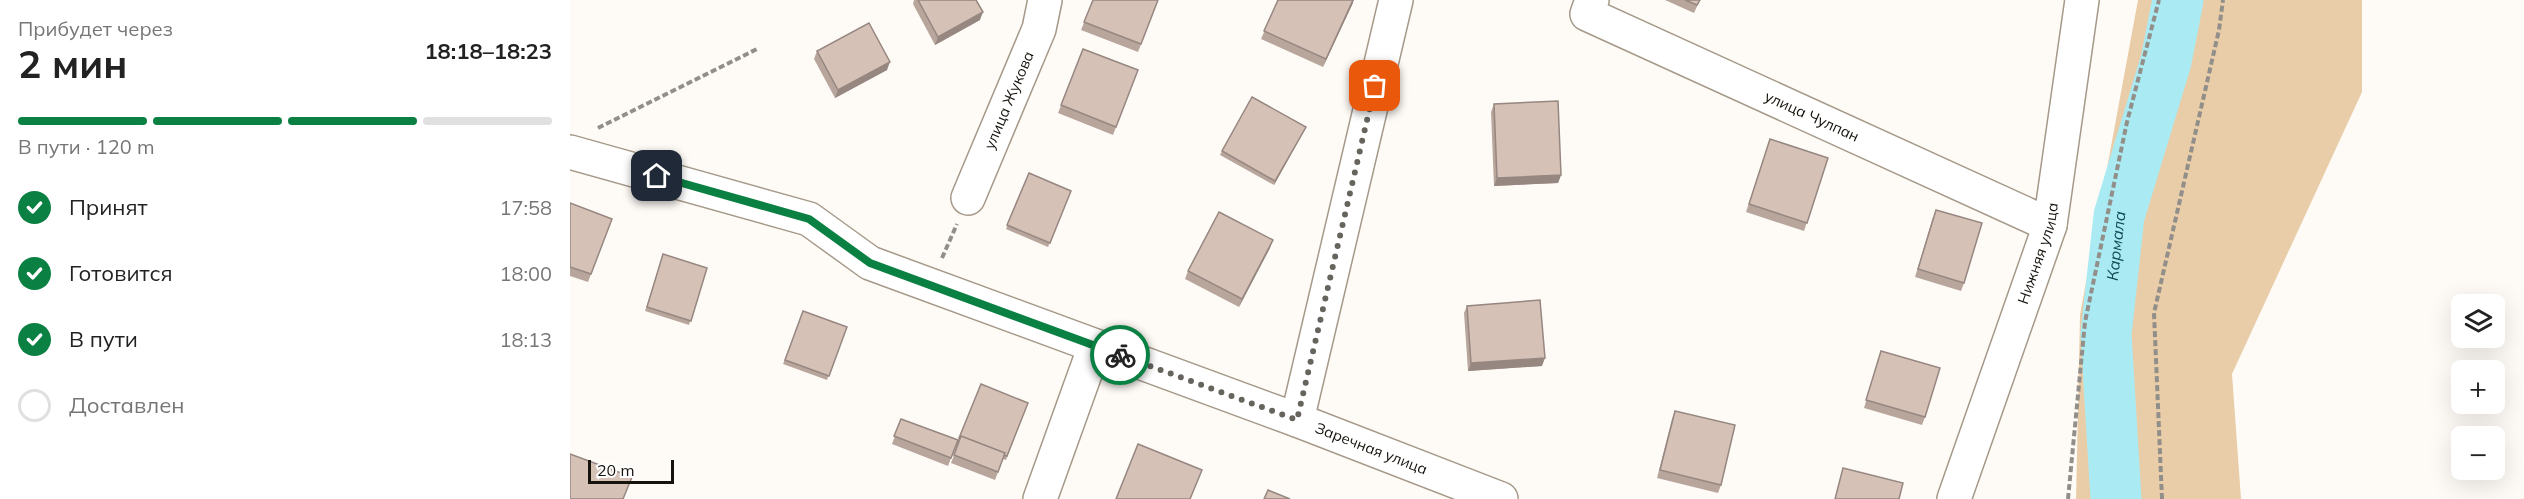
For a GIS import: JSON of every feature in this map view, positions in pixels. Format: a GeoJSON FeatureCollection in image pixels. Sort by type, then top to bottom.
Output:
{"type":"FeatureCollection","features":[{"type":"Feature","properties":{"kind":"street","name":"улица Жукова"},"geometry":{"type":"LineString","coordinates":[[968,198],[1039,29],[1045,0]]}},
{"type":"Feature","properties":{"kind":"street"},"geometry":{"type":"LineString","coordinates":[[1297,420],[1396,0]]}},
{"type":"Feature","properties":{"kind":"street","name":"улица Чулпан"},"geometry":{"type":"LineString","coordinates":[[1592,0],[1587,14],[2050,225]]}},
{"type":"Feature","properties":{"kind":"street","name":"Нижняя улица"},"geometry":{"type":"LineString","coordinates":[[1954,499],[2050,225],[2082,0]]}},
{"type":"Feature","properties":{"kind":"street","name":"Заречная улица"},"geometry":{"type":"LineString","coordinates":[[580,141],[809,219],[870,263],[1297,420],[1501,499]]}},
{"type":"Feature","properties":{"kind":"street"},"geometry":{"type":"LineString","coordinates":[[1040,499],[1095,346]]}},
{"type":"Feature","properties":{"kind":"path"},"geometry":{"type":"LineString","coordinates":[[2068,499],[2085,322],[2127,122],[2159,0]]}},
{"type":"Feature","properties":{"kind":"path"},"geometry":{"type":"LineString","coordinates":[[2162,499],[2154,313],[2219,30],[2223,0]]}},
{"type":"Feature","properties":{"kind":"path"},"geometry":{"type":"LineString","coordinates":[[580,141],[757,49]]}},
{"type":"Feature","properties":{"kind":"path"},"geometry":{"type":"LineString","coordinates":[[930,285],[968,198]]}},
{"type":"Feature","properties":{"kind":"shaded area"},"geometry":{"type":"Polygon","coordinates":[[[2138,0],[2362,0],[2362,92],[2232,374],[2241,499],[2076,499],[2080,315],[2138,0]]]}},
{"type":"Feature","properties":{"kind":"building"},"geometry":{"type":"Polygon","coordinates":[[[918,0],[976,0],[983,12],[938,37],[918,0]]]}},
{"type":"Feature","properties":{"kind":"building"},"geometry":{"type":"Polygon","coordinates":[[[1093,0],[1158,0],[1141,44],[1084,22],[1093,0]]]}},
{"type":"Feature","properties":{"kind":"building"},"geometry":{"type":"Polygon","coordinates":[[[1278,0],[1353,0],[1326,59],[1264,31],[1278,0]]]}},
{"type":"Feature","properties":{"kind":"building"},"geometry":{"type":"Polygon","coordinates":[[[1685,0],[1700,0],[1697,5],[1685,0]]]}},
{"type":"Feature","properties":{"kind":"building"},"geometry":{"type":"Polygon","coordinates":[[[869,23],[890,62],[838,90],[817,51],[869,23]]]}},
{"type":"Feature","properties":{"kind":"building"},"geometry":{"type":"Polygon","coordinates":[[[1083,49],[1138,70],[1116,127],[1061,105],[1083,49]]]}},
{"type":"Feature","properties":{"kind":"building"},"geometry":{"type":"Polygon","coordinates":[[[1252,97],[1306,127],[1275,181],[1222,151],[1252,97]]]}},
{"type":"Feature","properties":{"kind":"building"},"geometry":{"type":"Polygon","coordinates":[[[1558,101],[1561,175],[1497,178],[1494,104],[1558,101]]]}},
{"type":"Feature","properties":{"kind":"building"},"geometry":{"type":"Polygon","coordinates":[[[1770,139],[1828,158],[1807,223],[1749,204],[1770,139]]]}},
{"type":"Feature","properties":{"kind":"building"},"geometry":{"type":"Polygon","coordinates":[[[1029,173],[1071,191],[1050,243],[1007,225],[1029,173]]]}},
{"type":"Feature","properties":{"kind":"building"},"geometry":{"type":"Polygon","coordinates":[[[570,203],[612,219],[591,274],[570,267],[570,203]]]}},
{"type":"Feature","properties":{"kind":"building"},"geometry":{"type":"Polygon","coordinates":[[[1936,210],[1982,223],[1964,283],[1918,269],[1936,210]]]}},
{"type":"Feature","properties":{"kind":"building"},"geometry":{"type":"Polygon","coordinates":[[[1219,212],[1273,240],[1242,299],[1188,271],[1219,212]]]}},
{"type":"Feature","properties":{"kind":"building"},"geometry":{"type":"Polygon","coordinates":[[[663,254],[707,268],[691,321],[647,307],[663,254]]]}},
{"type":"Feature","properties":{"kind":"building"},"geometry":{"type":"Polygon","coordinates":[[[1540,300],[1545,358],[1471,363],[1467,306],[1540,300]]]}},
{"type":"Feature","properties":{"kind":"building"},"geometry":{"type":"Polygon","coordinates":[[[803,311],[847,327],[829,376],[785,360],[803,311]]]}},
{"type":"Feature","properties":{"kind":"building"},"geometry":{"type":"Polygon","coordinates":[[[1881,351],[1940,368],[1925,417],[1866,400],[1881,351]]]}},
{"type":"Feature","properties":{"kind":"building"},"geometry":{"type":"Polygon","coordinates":[[[981,384],[1028,403],[1007,456],[1004,455],[1005,453],[961,436],[959,438],[981,384]]]}},
{"type":"Feature","properties":{"kind":"building"},"geometry":{"type":"Polygon","coordinates":[[[1675,411],[1735,425],[1721,485],[1660,470],[1675,411]]]}},
{"type":"Feature","properties":{"kind":"building"},"geometry":{"type":"Polygon","coordinates":[[[901,419],[958,440],[951,458],[894,436],[901,419]]]}},
{"type":"Feature","properties":{"kind":"building"},"geometry":{"type":"Polygon","coordinates":[[[961,436],[1005,453],[998,472],[954,455],[961,436]]]}},
{"type":"Feature","properties":{"kind":"building"},"geometry":{"type":"Polygon","coordinates":[[[1138,444],[1202,470],[1190,499],[1116,499],[1138,444]]]}},
{"type":"Feature","properties":{"kind":"building"},"geometry":{"type":"Polygon","coordinates":[[[570,454],[632,477],[623,499],[570,499],[570,454]]]}},
{"type":"Feature","properties":{"kind":"building"},"geometry":{"type":"Polygon","coordinates":[[[1843,468],[1903,483],[1899,499],[1835,499],[1843,468]]]}},
{"type":"Feature","properties":{"kind":"building"},"geometry":{"type":"Polygon","coordinates":[[[1268,490],[1290,499],[1264,499],[1268,490]]]}},
{"type":"Feature","properties":{"kind":"waterway","name":"Кармала"},"geometry":{"type":"LineString","coordinates":[[2116,499],[2106,334],[2119,216],[2166,61],[2178,0]]}},
{"type":"Feature","properties":{"kind":"way so far"},"geometry":{"type":"LineString","coordinates":[[1120,355],[1297,420],[1375,86]]}},
{"type":"Feature","properties":{"kind":"route"},"geometry":{"type":"LineString","coordinates":[[657,176],[809,219],[870,263],[1120,355]]}}]}
